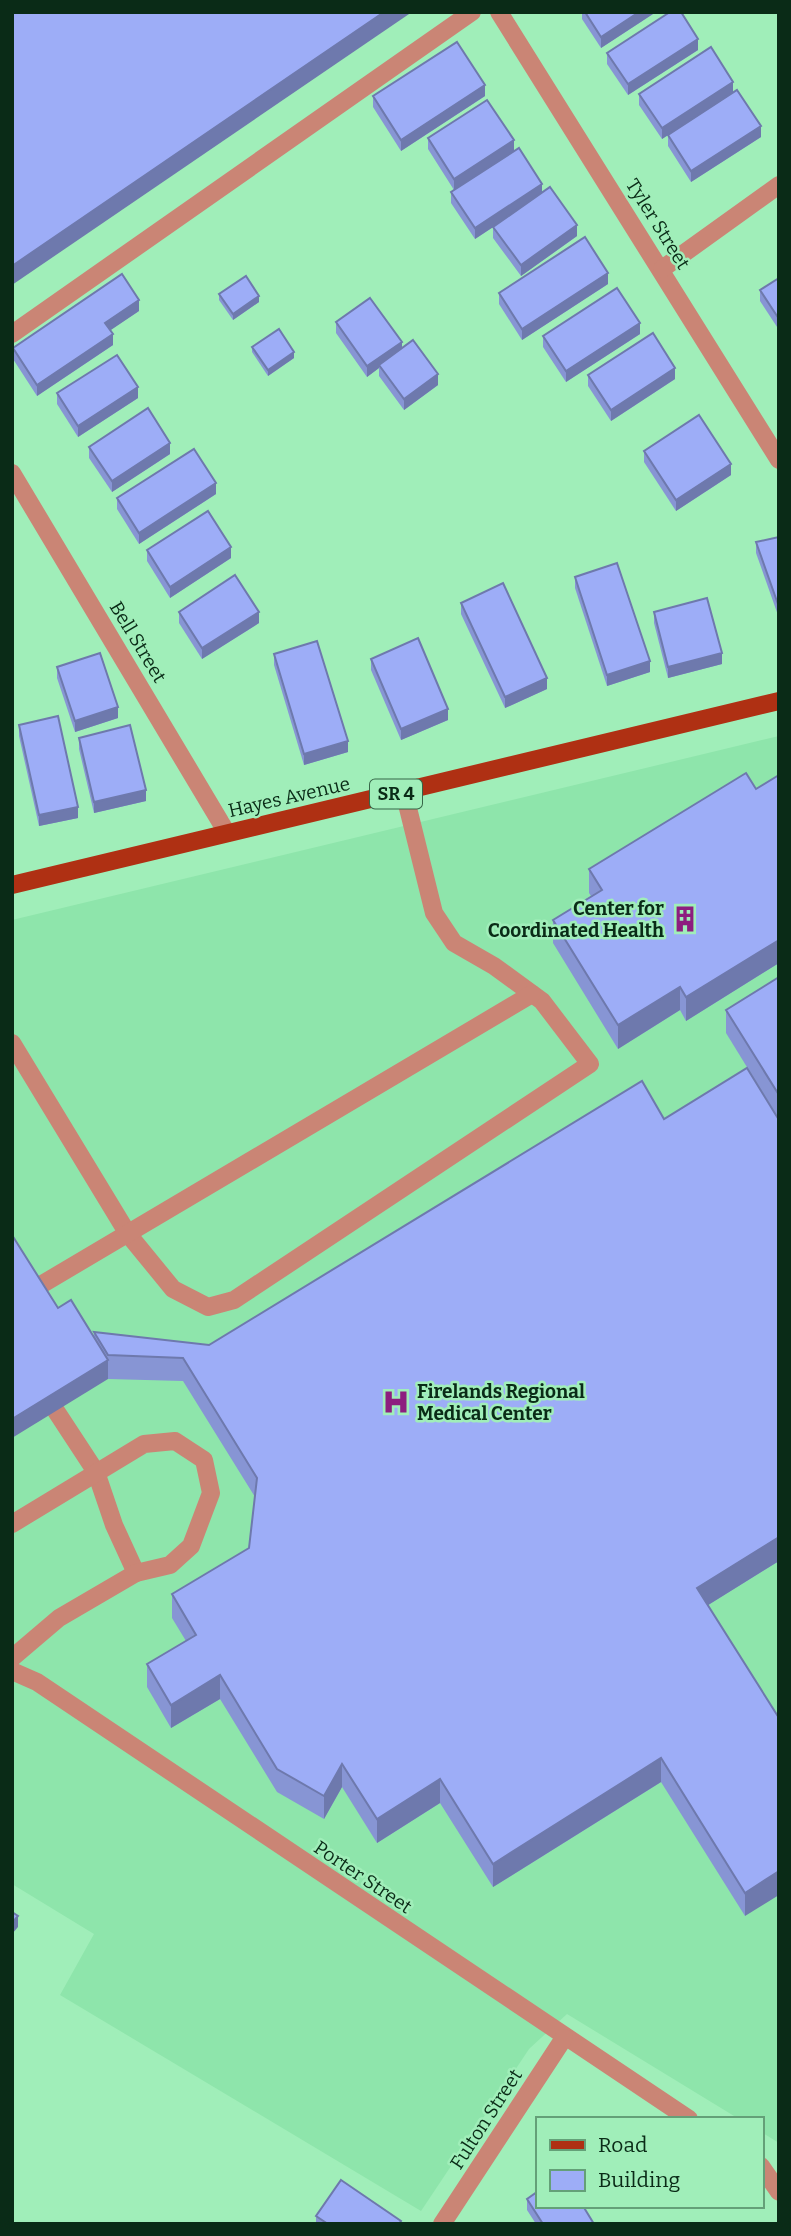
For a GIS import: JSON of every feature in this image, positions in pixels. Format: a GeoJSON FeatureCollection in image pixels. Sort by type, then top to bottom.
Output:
{"type":"FeatureCollection","features":[{"type":"Feature","properties":{"kind":"main road","name":"Hayes Avenue"},"geometry":{"type":"LineString","coordinates":[[12,885],[779,702]]}},
{"type":"Feature","properties":{"kind":"street"},"geometry":{"type":"LineString","coordinates":[[12,334],[472,12]]}},
{"type":"Feature","properties":{"kind":"street","name":"Tyler Street"},"geometry":{"type":"LineString","coordinates":[[499,12],[779,460]]}},
{"type":"Feature","properties":{"kind":"street"},"geometry":{"type":"LineString","coordinates":[[662,269],[779,185]]}},
{"type":"Feature","properties":{"kind":"street","name":"Bell Street"},"geometry":{"type":"LineString","coordinates":[[12,473],[227,833]]}},
{"type":"Feature","properties":{"kind":"street"},"geometry":{"type":"LineString","coordinates":[[12,1043],[128,1234],[173,1289],[208,1307],[234,1300],[590,1065],[558,1020],[532,994],[454,943],[435,913],[404,792]]}},
{"type":"Feature","properties":{"kind":"street"},"geometry":{"type":"LineString","coordinates":[[34,1290],[532,994]]}},
{"type":"Feature","properties":{"kind":"street"},"geometry":{"type":"LineString","coordinates":[[56,1411],[96,1472],[114,1525],[136,1573]]}},
{"type":"Feature","properties":{"kind":"street"},"geometry":{"type":"LineString","coordinates":[[12,1524],[144,1444],[175,1441],[204,1460],[211,1493],[191,1546],[170,1565],[136,1573],[60,1618],[12,1658]]}},
{"type":"Feature","properties":{"kind":"street","name":"Porter Street"},"geometry":{"type":"LineString","coordinates":[[12,1671],[37,1682],[564,2038],[686,2117]]}},
{"type":"Feature","properties":{"kind":"street","name":"Fulton Street"},"geometry":{"type":"LineString","coordinates":[[442,2224],[564,2038]]}},
{"type":"Feature","properties":{"kind":"street"},"geometry":{"type":"LineString","coordinates":[[763,2167],[779,2192]]}},
{"type":"Feature","properties":{"kind":"shaded area","name":"Firelands Regional Medical Center"},"geometry":{"type":"Polygon","coordinates":[[[779,736],[779,2143],[763,2133],[763,2117],[736,2117],[567,2014],[529,2049],[421,2211],[60,1995],[94,1934],[12,1884],[12,920],[779,736]]]}},
{"type":"Feature","properties":{"kind":"building"},"geometry":{"type":"Polygon","coordinates":[[[12,12],[384,12],[12,266],[12,12]]]}},
{"type":"Feature","properties":{"kind":"building"},"geometry":{"type":"Polygon","coordinates":[[[585,12],[639,12],[601,37],[585,12]]]}},
{"type":"Feature","properties":{"kind":"building"},"geometry":{"type":"Polygon","coordinates":[[[670,12],[681,12],[698,39],[628,84],[607,53],[670,12]]]}},
{"type":"Feature","properties":{"kind":"building"},"geometry":{"type":"Polygon","coordinates":[[[457,42],[485,85],[401,140],[373,96],[457,42]]]}},
{"type":"Feature","properties":{"kind":"building"},"geometry":{"type":"Polygon","coordinates":[[[711,47],[733,82],[662,128],[639,94],[711,47]]]}},
{"type":"Feature","properties":{"kind":"building"},"geometry":{"type":"Polygon","coordinates":[[[737,90],[761,126],[691,171],[668,135],[737,90]]]}},
{"type":"Feature","properties":{"kind":"building"},"geometry":{"type":"Polygon","coordinates":[[[487,100],[514,140],[454,179],[428,138],[487,100]]]}},
{"type":"Feature","properties":{"kind":"building"},"geometry":{"type":"Polygon","coordinates":[[[519,148],[542,184],[475,228],[451,192],[519,148]]]}},
{"type":"Feature","properties":{"kind":"building"},"geometry":{"type":"Polygon","coordinates":[[[550,187],[577,225],[521,265],[493,227],[550,187]]]}},
{"type":"Feature","properties":{"kind":"building"},"geometry":{"type":"Polygon","coordinates":[[[585,237],[608,273],[522,329],[499,293],[585,237]]]}},
{"type":"Feature","properties":{"kind":"building"},"geometry":{"type":"Polygon","coordinates":[[[122,274],[139,300],[105,323],[113,334],[37,385],[13,348],[122,274]]]}},
{"type":"Feature","properties":{"kind":"building"},"geometry":{"type":"Polygon","coordinates":[[[246,276],[259,296],[233,314],[219,294],[246,276]]]}},
{"type":"Feature","properties":{"kind":"building"},"geometry":{"type":"Polygon","coordinates":[[[779,278],[779,319],[760,290],[779,278]]]}},
{"type":"Feature","properties":{"kind":"building"},"geometry":{"type":"Polygon","coordinates":[[[617,288],[640,323],[566,371],[543,336],[617,288]]]}},
{"type":"Feature","properties":{"kind":"building"},"geometry":{"type":"Polygon","coordinates":[[[370,298],[402,342],[367,366],[336,322],[370,298]]]}},
{"type":"Feature","properties":{"kind":"building"},"geometry":{"type":"Polygon","coordinates":[[[279,329],[294,352],[268,370],[252,347],[279,329]]]}},
{"type":"Feature","properties":{"kind":"building"},"geometry":{"type":"Polygon","coordinates":[[[653,333],[675,368],[611,410],[588,375],[653,333]]]}},
{"type":"Feature","properties":{"kind":"building"},"geometry":{"type":"Polygon","coordinates":[[[413,340],[438,374],[404,399],[379,365],[413,340]]]}},
{"type":"Feature","properties":{"kind":"building"},"geometry":{"type":"Polygon","coordinates":[[[117,355],[138,387],[78,426],[57,393],[117,355]]]}},
{"type":"Feature","properties":{"kind":"building"},"geometry":{"type":"Polygon","coordinates":[[[148,408],[170,443],[112,481],[89,447],[148,408]]]}},
{"type":"Feature","properties":{"kind":"building"},"geometry":{"type":"Polygon","coordinates":[[[699,415],[731,464],[676,500],[644,451],[699,415]]]}},
{"type":"Feature","properties":{"kind":"building"},"geometry":{"type":"Polygon","coordinates":[[[194,449],[216,483],[139,533],[117,498],[194,449]]]}},
{"type":"Feature","properties":{"kind":"building"},"geometry":{"type":"Polygon","coordinates":[[[208,511],[231,547],[170,587],[147,550],[208,511]]]}},
{"type":"Feature","properties":{"kind":"building"},"geometry":{"type":"Polygon","coordinates":[[[779,537],[779,607],[756,542],[779,537]]]}},
{"type":"Feature","properties":{"kind":"building"},"geometry":{"type":"Polygon","coordinates":[[[617,563],[650,661],[607,675],[575,577],[617,563]]]}},
{"type":"Feature","properties":{"kind":"building"},"geometry":{"type":"Polygon","coordinates":[[[235,575],[259,612],[202,648],[179,612],[235,575]]]}},
{"type":"Feature","properties":{"kind":"building"},"geometry":{"type":"Polygon","coordinates":[[[503,583],[547,678],[505,697],[461,603],[503,583]]]}},
{"type":"Feature","properties":{"kind":"building"},"geometry":{"type":"Polygon","coordinates":[[[707,598],[722,653],[668,667],[654,612],[707,598]]]}},
{"type":"Feature","properties":{"kind":"building"},"geometry":{"type":"Polygon","coordinates":[[[418,638],[448,709],[401,729],[371,659],[418,638]]]}},
{"type":"Feature","properties":{"kind":"building"},"geometry":{"type":"Polygon","coordinates":[[[317,641],[348,741],[304,754],[274,654],[317,641]]]}},
{"type":"Feature","properties":{"kind":"building"},"geometry":{"type":"Polygon","coordinates":[[[100,653],[118,707],[75,721],[57,667],[100,653]]]}},
{"type":"Feature","properties":{"kind":"building"},"geometry":{"type":"Polygon","coordinates":[[[58,716],[78,807],[39,815],[19,725],[58,716]]]}},
{"type":"Feature","properties":{"kind":"building"},"geometry":{"type":"Polygon","coordinates":[[[130,725],[146,790],[94,802],[79,738],[130,725]]]}},
{"type":"Feature","properties":{"kind":"building","name":"Center for Coordinated Health"},"geometry":{"type":"Polygon","coordinates":[[[746,773],[756,789],[779,775],[779,940],[686,997],[680,987],[618,1025],[553,920],[602,890],[589,869],[746,773]]]}},
{"type":"Feature","properties":{"kind":"building"},"geometry":{"type":"Polygon","coordinates":[[[779,977],[779,1095],[726,1010],[779,977]]]}},
{"type":"Feature","properties":{"kind":"building","name":"Firelands Regional Medical Center"},"geometry":{"type":"Polygon","coordinates":[[[747,1068],[779,1120],[779,1537],[697,1588],[779,1718],[779,1871],[745,1893],[661,1758],[493,1864],[440,1779],[377,1819],[342,1764],[324,1796],[277,1769],[220,1675],[171,1705],[147,1664],[196,1635],[172,1594],[249,1548],[257,1478],[183,1358],[108,1355],[94,1332],[209,1345],[642,1081],[664,1119],[747,1068]]]}},
{"type":"Feature","properties":{"kind":"building"},"geometry":{"type":"Polygon","coordinates":[[[12,1235],[58,1308],[71,1300],[108,1360],[12,1419],[12,1235]]]}},
{"type":"Feature","properties":{"kind":"building"},"geometry":{"type":"Polygon","coordinates":[[[12,1912],[18,1916],[12,1923],[12,1912]]]}},
{"type":"Feature","properties":{"kind":"building"},"geometry":{"type":"Polygon","coordinates":[[[341,2180],[401,2221],[399,2224],[328,2224],[316,2216],[341,2180]]]}},
{"type":"Feature","properties":{"kind":"building"},"geometry":{"type":"Polygon","coordinates":[[[536,2193],[536,2208],[584,2208],[594,2224],[543,2224],[527,2199],[536,2193]]]}},
{"type":"Feature","properties":{"kind":"place","name":"Center for Coordinated Health"},"geometry":{"type":"Point","coordinates":[685,919]}},
{"type":"Feature","properties":{"kind":"place","name":"Firelands Regional Medical Center"},"geometry":{"type":"Point","coordinates":[396,1402]}}]}
